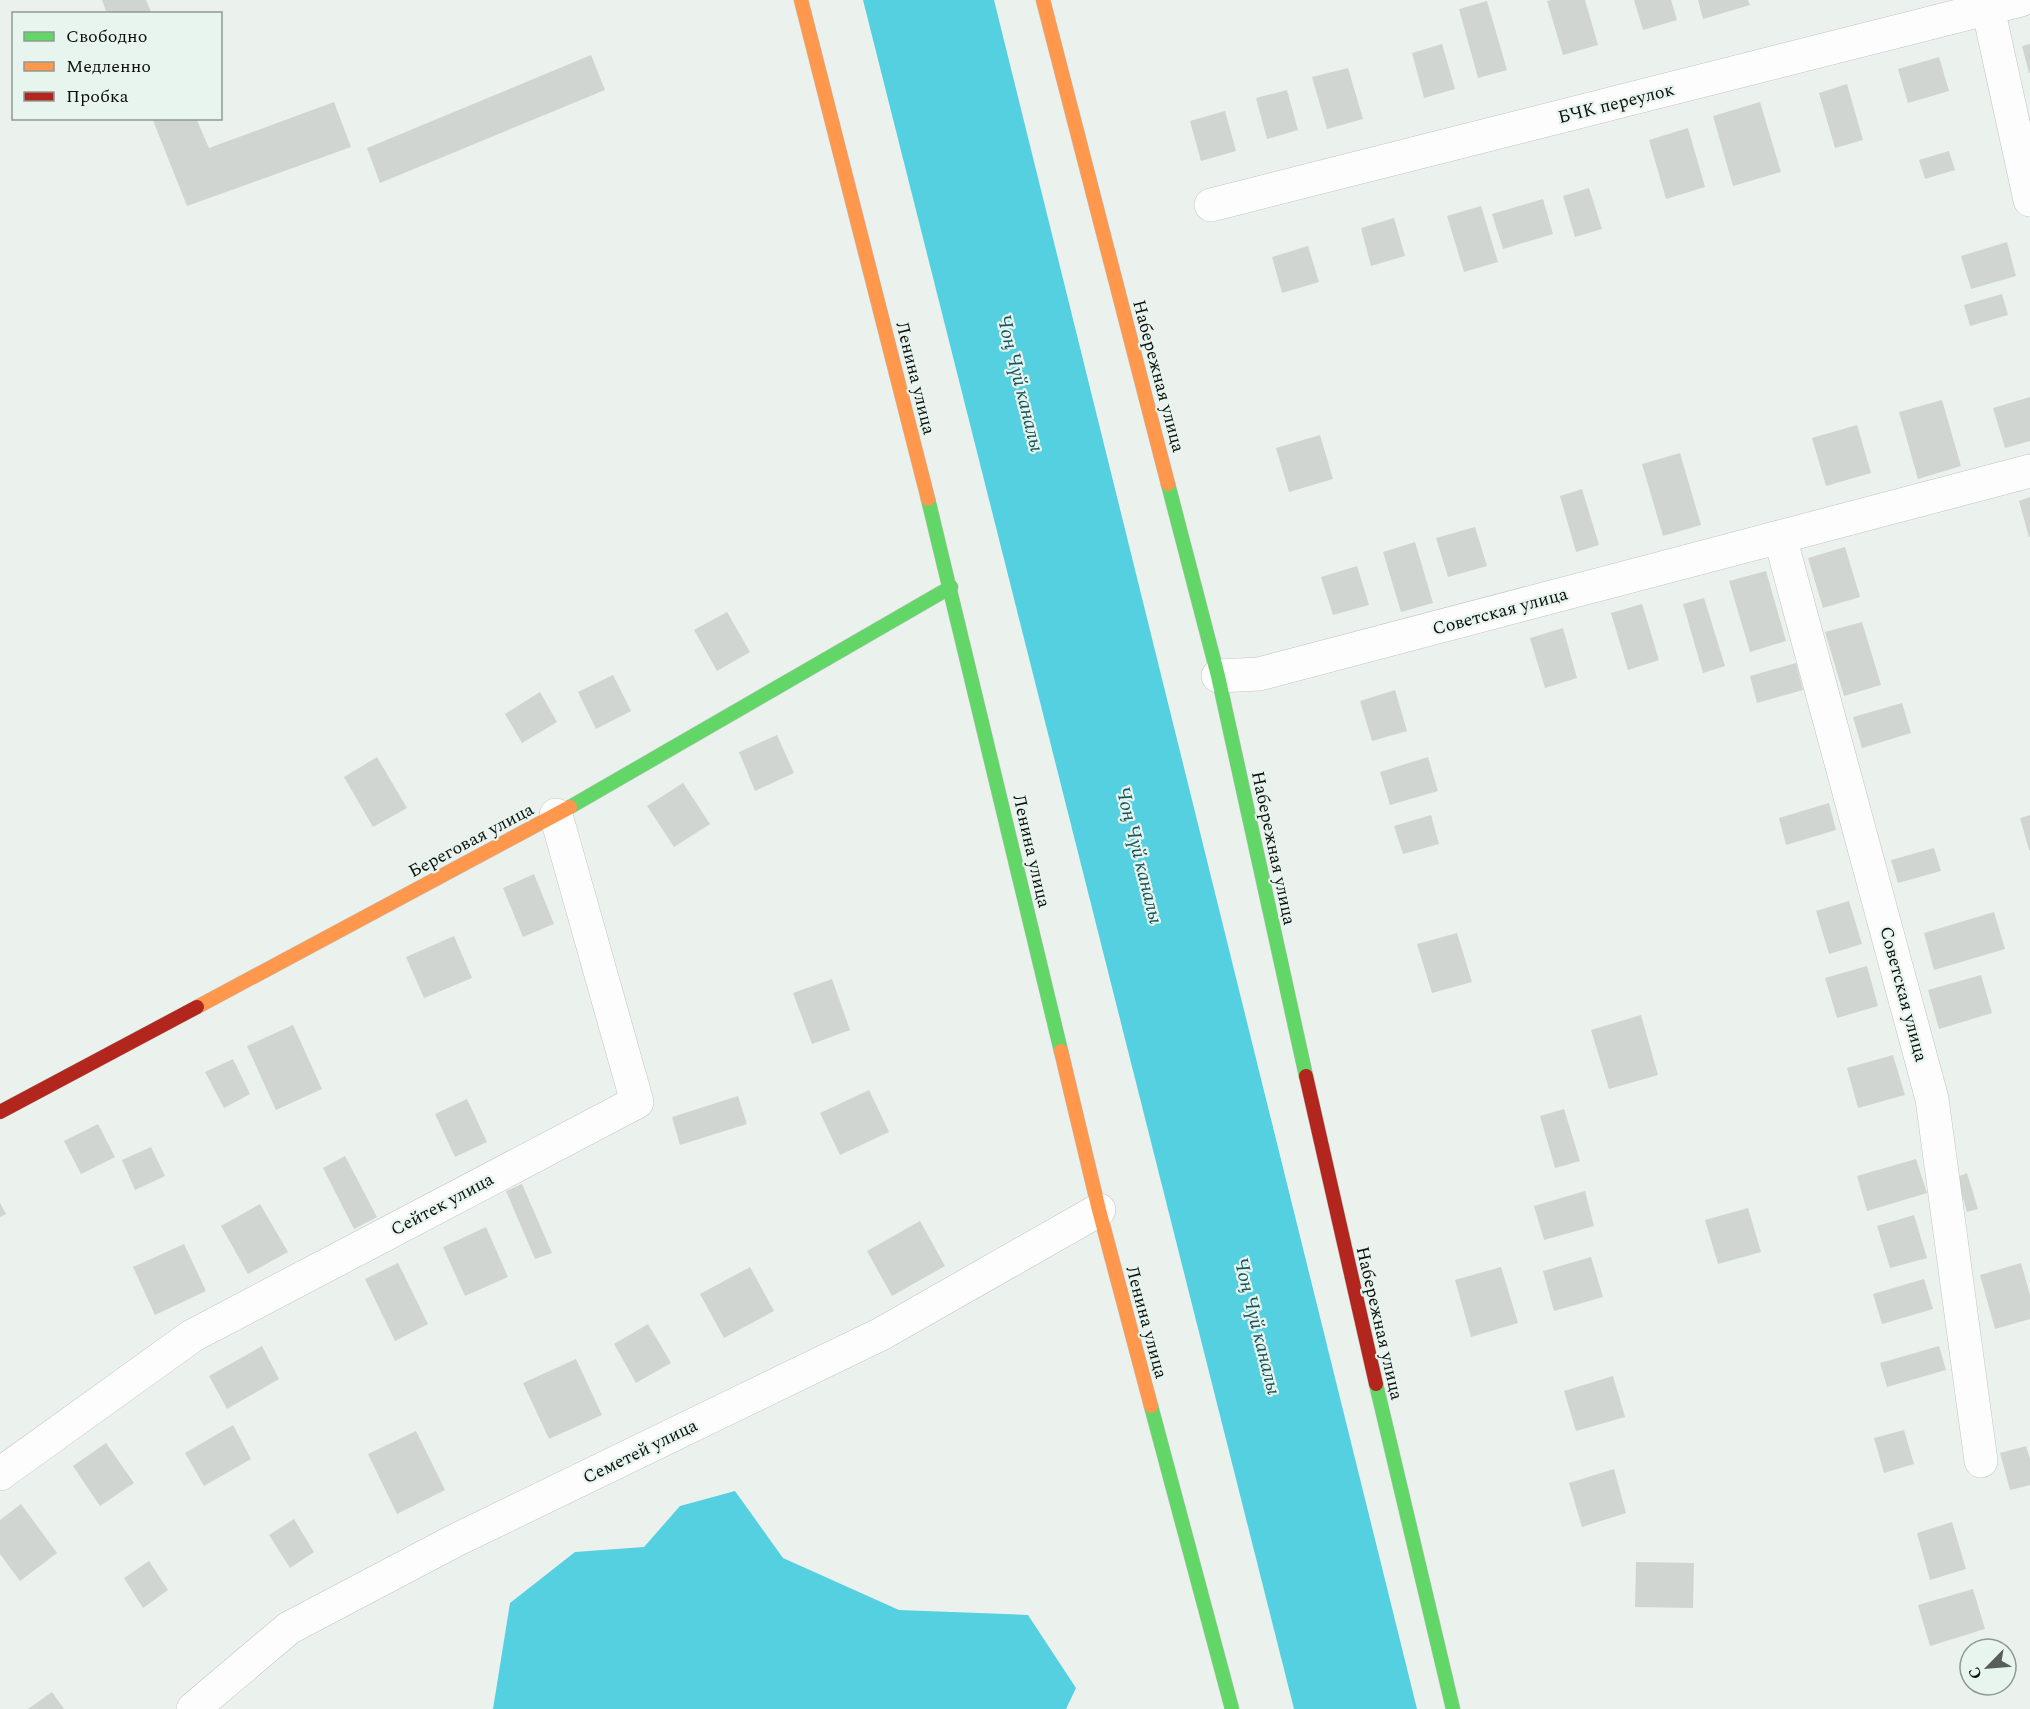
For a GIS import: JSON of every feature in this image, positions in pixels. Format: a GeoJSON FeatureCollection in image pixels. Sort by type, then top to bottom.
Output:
{"type":"FeatureCollection","features":[{"type":"Feature","properties":{"kind":"street","name":"Ленина улица"},"geometry":{"type":"LineString","coordinates":[[801,0],[951,587],[1099,1210],[1232,1709]]}},
{"type":"Feature","properties":{"kind":"street","name":"Набережная улица"},"geometry":{"type":"LineString","coordinates":[[1043,0],[1218,676],[1339,1228],[1453,1709]]}},
{"type":"Feature","properties":{"kind":"street","name":"БЧК переулок"},"geometry":{"type":"LineString","coordinates":[[1211,205],[2021,0]]}},
{"type":"Feature","properties":{"kind":"street"},"geometry":{"type":"LineString","coordinates":[[1988,8],[2030,200]]}},
{"type":"Feature","properties":{"kind":"street","name":"Советская улица"},"geometry":{"type":"LineString","coordinates":[[1218,676],[1259,674],[2030,471]]}},
{"type":"Feature","properties":{"kind":"street","name":"Советская улица"},"geometry":{"type":"LineString","coordinates":[[1780,537],[1932,1099],[1981,1461]]}},
{"type":"Feature","properties":{"kind":"street","name":"Береговая улица"},"geometry":{"type":"LineString","coordinates":[[0,1112],[556,815],[951,587]]}},
{"type":"Feature","properties":{"kind":"street","name":"Сейтек улица"},"geometry":{"type":"LineString","coordinates":[[0,1474],[192,1336],[637,1102],[556,815]]}},
{"type":"Feature","properties":{"kind":"street","name":"Семетей улица"},"geometry":{"type":"LineString","coordinates":[[194,1709],[289,1628],[456,1540],[881,1334],[1099,1210]]}},
{"type":"Feature","properties":{"kind":"water","name":"Чоң Чүй каналы"},"geometry":{"type":"Polygon","coordinates":[[[863,0],[994,0],[1417,1709],[1294,1709],[863,0]]]}},
{"type":"Feature","properties":{"kind":"water"},"geometry":{"type":"Polygon","coordinates":[[[735,1491],[783,1558],[899,1610],[1028,1615],[1076,1688],[1066,1709],[493,1709],[510,1603],[575,1552],[644,1547],[680,1506],[735,1491]]]}},
{"type":"Feature","properties":{"kind":"building"},"geometry":{"type":"Polygon","coordinates":[[[102,0],[146,0],[151,12],[106,12],[102,0]]]}},
{"type":"Feature","properties":{"kind":"building"},"geometry":{"type":"Polygon","coordinates":[[[1585,0],[1598,45],[1563,55],[1547,1],[1585,0]]]}},
{"type":"Feature","properties":{"kind":"building"},"geometry":{"type":"Polygon","coordinates":[[[1634,0],[1671,0],[1677,20],[1643,30],[1634,0]]]}},
{"type":"Feature","properties":{"kind":"building"},"geometry":{"type":"Polygon","coordinates":[[[1698,0],[1748,0],[1750,5],[1703,19],[1698,0]]]}},
{"type":"Feature","properties":{"kind":"building"},"geometry":{"type":"Polygon","coordinates":[[[1487,1],[1507,70],[1478,78],[1459,9],[1487,1]]]}},
{"type":"Feature","properties":{"kind":"building"},"geometry":{"type":"Polygon","coordinates":[[[1442,44],[1455,89],[1424,98],[1412,53],[1442,44]]]}},
{"type":"Feature","properties":{"kind":"building"},"geometry":{"type":"Polygon","coordinates":[[[2030,44],[2030,73],[2029,73],[2022,46],[2030,44]]]}},
{"type":"Feature","properties":{"kind":"building"},"geometry":{"type":"Polygon","coordinates":[[[591,55],[605,90],[380,183],[367,148],[591,55]]]}},
{"type":"Feature","properties":{"kind":"building"},"geometry":{"type":"Polygon","coordinates":[[[1939,57],[1949,91],[1908,103],[1898,69],[1939,57]]]}},
{"type":"Feature","properties":{"kind":"building"},"geometry":{"type":"Polygon","coordinates":[[[1348,68],[1363,119],[1327,129],[1312,77],[1348,68]]]}},
{"type":"Feature","properties":{"kind":"building"},"geometry":{"type":"Polygon","coordinates":[[[1847,84],[1863,140],[1835,148],[1819,93],[1847,84]]]}},
{"type":"Feature","properties":{"kind":"building"},"geometry":{"type":"Polygon","coordinates":[[[1287,90],[1298,130],[1267,139],[1256,98],[1287,90]]]}},
{"type":"Feature","properties":{"kind":"building"},"geometry":{"type":"Polygon","coordinates":[[[334,102],[351,147],[187,206],[153,120],[197,120],[209,148],[334,102]]]}},
{"type":"Feature","properties":{"kind":"building"},"geometry":{"type":"Polygon","coordinates":[[[1760,102],[1781,172],[1733,186],[1713,116],[1760,102]]]}},
{"type":"Feature","properties":{"kind":"building"},"geometry":{"type":"Polygon","coordinates":[[[1225,111],[1236,151],[1201,161],[1190,121],[1225,111]]]}},
{"type":"Feature","properties":{"kind":"building"},"geometry":{"type":"Polygon","coordinates":[[[1688,128],[1705,187],[1666,199],[1649,140],[1688,128]]]}},
{"type":"Feature","properties":{"kind":"building"},"geometry":{"type":"Polygon","coordinates":[[[1949,151],[1955,170],[1925,179],[1919,160],[1949,151]]]}},
{"type":"Feature","properties":{"kind":"building"},"geometry":{"type":"Polygon","coordinates":[[[1589,188],[1602,229],[1575,237],[1563,196],[1589,188]]]}},
{"type":"Feature","properties":{"kind":"building"},"geometry":{"type":"Polygon","coordinates":[[[1543,199],[1553,234],[1503,249],[1492,214],[1543,199]]]}},
{"type":"Feature","properties":{"kind":"building"},"geometry":{"type":"Polygon","coordinates":[[[1481,206],[1498,262],[1464,272],[1447,216],[1481,206]]]}},
{"type":"Feature","properties":{"kind":"building"},"geometry":{"type":"Polygon","coordinates":[[[1394,218],[1405,256],[1371,266],[1361,228],[1394,218]]]}},
{"type":"Feature","properties":{"kind":"building"},"geometry":{"type":"Polygon","coordinates":[[[2007,242],[2016,276],[1971,289],[1961,256],[2007,242]]]}},
{"type":"Feature","properties":{"kind":"building"},"geometry":{"type":"Polygon","coordinates":[[[1308,246],[1319,282],[1282,293],[1272,257],[1308,246]]]}},
{"type":"Feature","properties":{"kind":"building"},"geometry":{"type":"Polygon","coordinates":[[[2002,294],[2008,315],[1970,326],[1964,305],[2002,294]]]}},
{"type":"Feature","properties":{"kind":"building"},"geometry":{"type":"Polygon","coordinates":[[[2030,397],[2030,441],[2005,448],[1993,408],[2030,397]]]}},
{"type":"Feature","properties":{"kind":"building"},"geometry":{"type":"Polygon","coordinates":[[[1942,400],[1961,466],[1918,479],[1899,412],[1942,400]]]}},
{"type":"Feature","properties":{"kind":"building"},"geometry":{"type":"Polygon","coordinates":[[[1857,425],[1871,473],[1826,486],[1812,438],[1857,425]]]}},
{"type":"Feature","properties":{"kind":"building"},"geometry":{"type":"Polygon","coordinates":[[[1320,435],[1333,479],[1289,492],[1276,448],[1320,435]]]}},
{"type":"Feature","properties":{"kind":"building"},"geometry":{"type":"Polygon","coordinates":[[[1680,453],[1701,525],[1663,536],[1642,464],[1680,453]]]}},
{"type":"Feature","properties":{"kind":"building"},"geometry":{"type":"Polygon","coordinates":[[[1582,489],[1599,545],[1576,552],[1560,496],[1582,489]]]}},
{"type":"Feature","properties":{"kind":"building"},"geometry":{"type":"Polygon","coordinates":[[[2030,497],[2030,537],[2029,537],[2019,501],[2030,497]]]}},
{"type":"Feature","properties":{"kind":"building"},"geometry":{"type":"Polygon","coordinates":[[[1475,527],[1487,566],[1448,577],[1436,538],[1475,527]]]}},
{"type":"Feature","properties":{"kind":"building"},"geometry":{"type":"Polygon","coordinates":[[[1415,542],[1433,603],[1401,612],[1383,552],[1415,542]]]}},
{"type":"Feature","properties":{"kind":"building"},"geometry":{"type":"Polygon","coordinates":[[[1845,547],[1860,597],[1823,608],[1808,558],[1845,547]]]}},
{"type":"Feature","properties":{"kind":"building"},"geometry":{"type":"Polygon","coordinates":[[[1357,566],[1369,605],[1333,615],[1321,577],[1357,566]]]}},
{"type":"Feature","properties":{"kind":"building"},"geometry":{"type":"Polygon","coordinates":[[[1766,571],[1786,641],[1750,652],[1729,581],[1766,571]]]}},
{"type":"Feature","properties":{"kind":"building"},"geometry":{"type":"Polygon","coordinates":[[[1704,598],[1725,666],[1703,673],[1683,604],[1704,598]]]}},
{"type":"Feature","properties":{"kind":"building"},"geometry":{"type":"Polygon","coordinates":[[[1642,604],[1659,660],[1628,670],[1611,613],[1642,604]]]}},
{"type":"Feature","properties":{"kind":"building"},"geometry":{"type":"Polygon","coordinates":[[[727,612],[750,652],[717,671],[694,630],[727,612]]]}},
{"type":"Feature","properties":{"kind":"building"},"geometry":{"type":"Polygon","coordinates":[[[1862,622],[1881,685],[1844,696],[1825,632],[1862,622]]]}},
{"type":"Feature","properties":{"kind":"building"},"geometry":{"type":"Polygon","coordinates":[[[1563,628],[1577,678],[1545,688],[1530,638],[1563,628]]]}},
{"type":"Feature","properties":{"kind":"building"},"geometry":{"type":"Polygon","coordinates":[[[1796,663],[1803,690],[1757,703],[1750,676],[1796,663]]]}},
{"type":"Feature","properties":{"kind":"building"},"geometry":{"type":"Polygon","coordinates":[[[613,675],[631,711],[596,729],[578,692],[613,675]]]}},
{"type":"Feature","properties":{"kind":"building"},"geometry":{"type":"Polygon","coordinates":[[[1395,690],[1407,731],[1372,741],[1360,701],[1395,690]]]}},
{"type":"Feature","properties":{"kind":"building"},"geometry":{"type":"Polygon","coordinates":[[[540,692],[557,722],[522,743],[505,714],[540,692]]]}},
{"type":"Feature","properties":{"kind":"building"},"geometry":{"type":"Polygon","coordinates":[[[1902,703],[1911,733],[1862,748],[1853,717],[1902,703]]]}},
{"type":"Feature","properties":{"kind":"building"},"geometry":{"type":"Polygon","coordinates":[[[777,735],[794,773],[755,791],[739,752],[777,735]]]}},
{"type":"Feature","properties":{"kind":"building"},"geometry":{"type":"Polygon","coordinates":[[[377,757],[407,808],[373,827],[344,777],[377,757]]]}},
{"type":"Feature","properties":{"kind":"building"},"geometry":{"type":"Polygon","coordinates":[[[1428,757],[1438,791],[1390,805],[1380,772],[1428,757]]]}},
{"type":"Feature","properties":{"kind":"building"},"geometry":{"type":"Polygon","coordinates":[[[683,783],[710,824],[674,847],[647,806],[683,783]]]}},
{"type":"Feature","properties":{"kind":"building"},"geometry":{"type":"Polygon","coordinates":[[[1829,803],[1836,830],[1786,845],[1779,818],[1829,803]]]}},
{"type":"Feature","properties":{"kind":"building"},"geometry":{"type":"Polygon","coordinates":[[[1431,815],[1439,844],[1403,854],[1394,826],[1431,815]]]}},
{"type":"Feature","properties":{"kind":"building"},"geometry":{"type":"Polygon","coordinates":[[[2030,815],[2030,850],[2029,850],[2020,818],[2030,815]]]}},
{"type":"Feature","properties":{"kind":"building"},"geometry":{"type":"Polygon","coordinates":[[[1934,848],[1941,871],[1898,883],[1891,860],[1934,848]]]}},
{"type":"Feature","properties":{"kind":"building"},"geometry":{"type":"Polygon","coordinates":[[[534,874],[554,924],[523,937],[503,888],[534,874]]]}},
{"type":"Feature","properties":{"kind":"building"},"geometry":{"type":"Polygon","coordinates":[[[1849,901],[1862,944],[1829,954],[1816,911],[1849,901]]]}},
{"type":"Feature","properties":{"kind":"building"},"geometry":{"type":"Polygon","coordinates":[[[1994,912],[2005,949],[1934,970],[1924,933],[1994,912]]]}},
{"type":"Feature","properties":{"kind":"building"},"geometry":{"type":"Polygon","coordinates":[[[1457,933],[1472,982],[1432,993],[1417,944],[1457,933]]]}},
{"type":"Feature","properties":{"kind":"building"},"geometry":{"type":"Polygon","coordinates":[[[454,936],[472,978],[424,998],[406,957],[454,936]]]}},
{"type":"Feature","properties":{"kind":"building"},"geometry":{"type":"Polygon","coordinates":[[[1867,966],[1878,1006],[1837,1018],[1825,978],[1867,966]]]}},
{"type":"Feature","properties":{"kind":"building"},"geometry":{"type":"Polygon","coordinates":[[[1981,975],[1992,1013],[1939,1029],[1928,990],[1981,975]]]}},
{"type":"Feature","properties":{"kind":"building"},"geometry":{"type":"Polygon","coordinates":[[[832,979],[850,1030],[812,1044],[793,993],[832,979]]]}},
{"type":"Feature","properties":{"kind":"building"},"geometry":{"type":"Polygon","coordinates":[[[1641,1015],[1658,1075],[1609,1089],[1591,1030],[1641,1015]]]}},
{"type":"Feature","properties":{"kind":"building"},"geometry":{"type":"Polygon","coordinates":[[[293,1025],[322,1089],[276,1110],[247,1046],[293,1025]]]}},
{"type":"Feature","properties":{"kind":"building"},"geometry":{"type":"Polygon","coordinates":[[[1893,1055],[1905,1095],[1858,1108],[1847,1068],[1893,1055]]]}},
{"type":"Feature","properties":{"kind":"building"},"geometry":{"type":"Polygon","coordinates":[[[233,1059],[250,1094],[224,1108],[205,1072],[233,1059]]]}},
{"type":"Feature","properties":{"kind":"building"},"geometry":{"type":"Polygon","coordinates":[[[869,1090],[889,1132],[840,1155],[820,1113],[869,1090]]]}},
{"type":"Feature","properties":{"kind":"building"},"geometry":{"type":"Polygon","coordinates":[[[738,1096],[747,1124],[680,1145],[672,1117],[738,1096]]]}},
{"type":"Feature","properties":{"kind":"building"},"geometry":{"type":"Polygon","coordinates":[[[467,1099],[487,1142],[455,1157],[435,1114],[467,1099]]]}},
{"type":"Feature","properties":{"kind":"building"},"geometry":{"type":"Polygon","coordinates":[[[1564,1109],[1580,1161],[1555,1168],[1540,1116],[1564,1109]]]}},
{"type":"Feature","properties":{"kind":"building"},"geometry":{"type":"Polygon","coordinates":[[[98,1124],[115,1157],[81,1174],[64,1141],[98,1124]]]}},
{"type":"Feature","properties":{"kind":"building"},"geometry":{"type":"Polygon","coordinates":[[[151,1147],[165,1176],[135,1190],[122,1160],[151,1147]]]}},
{"type":"Feature","properties":{"kind":"building"},"geometry":{"type":"Polygon","coordinates":[[[345,1156],[377,1217],[354,1229],[323,1168],[345,1156]]]}},
{"type":"Feature","properties":{"kind":"building"},"geometry":{"type":"Polygon","coordinates":[[[1916,1159],[1927,1193],[1867,1211],[1857,1176],[1916,1159]]]}},
{"type":"Feature","properties":{"kind":"building"},"geometry":{"type":"Polygon","coordinates":[[[1967,1173],[1978,1209],[1967,1212],[1957,1177],[1967,1173]]]}},
{"type":"Feature","properties":{"kind":"building"},"geometry":{"type":"Polygon","coordinates":[[[522,1184],[552,1253],[535,1259],[506,1191],[522,1184]]]}},
{"type":"Feature","properties":{"kind":"building"},"geometry":{"type":"Polygon","coordinates":[[[1585,1191],[1594,1226],[1544,1240],[1534,1206],[1585,1191]]]}},
{"type":"Feature","properties":{"kind":"building"},"geometry":{"type":"Polygon","coordinates":[[[0,1203],[6,1214],[0,1217],[0,1203]]]}},
{"type":"Feature","properties":{"kind":"building"},"geometry":{"type":"Polygon","coordinates":[[[260,1204],[288,1252],[248,1274],[221,1226],[260,1204]]]}},
{"type":"Feature","properties":{"kind":"building"},"geometry":{"type":"Polygon","coordinates":[[[1748,1208],[1761,1252],[1718,1264],[1705,1220],[1748,1208]]]}},
{"type":"Feature","properties":{"kind":"building"},"geometry":{"type":"Polygon","coordinates":[[[1914,1215],[1927,1258],[1890,1268],[1877,1226],[1914,1215]]]}},
{"type":"Feature","properties":{"kind":"building"},"geometry":{"type":"Polygon","coordinates":[[[920,1221],[945,1266],[892,1296],[867,1251],[920,1221]]]}},
{"type":"Feature","properties":{"kind":"building"},"geometry":{"type":"Polygon","coordinates":[[[486,1227],[508,1277],[465,1296],[443,1247],[486,1227]]]}},
{"type":"Feature","properties":{"kind":"building"},"geometry":{"type":"Polygon","coordinates":[[[184,1244],[206,1291],[155,1315],[133,1267],[184,1244]]]}},
{"type":"Feature","properties":{"kind":"building"},"geometry":{"type":"Polygon","coordinates":[[[1591,1257],[1603,1297],[1554,1311],[1543,1271],[1591,1257]]]}},
{"type":"Feature","properties":{"kind":"building"},"geometry":{"type":"Polygon","coordinates":[[[398,1263],[428,1324],[395,1341],[365,1279],[398,1263]]]}},
{"type":"Feature","properties":{"kind":"building"},"geometry":{"type":"Polygon","coordinates":[[[2021,1263],[2030,1295],[2030,1319],[1995,1329],[1980,1275],[2021,1263]]]}},
{"type":"Feature","properties":{"kind":"building"},"geometry":{"type":"Polygon","coordinates":[[[750,1267],[774,1311],[724,1338],[700,1294],[750,1267]]]}},
{"type":"Feature","properties":{"kind":"building"},"geometry":{"type":"Polygon","coordinates":[[[1501,1267],[1518,1323],[1471,1337],[1455,1280],[1501,1267]]]}},
{"type":"Feature","properties":{"kind":"building"},"geometry":{"type":"Polygon","coordinates":[[[1924,1279],[1933,1309],[1882,1324],[1873,1294],[1924,1279]]]}},
{"type":"Feature","properties":{"kind":"building"},"geometry":{"type":"Polygon","coordinates":[[[648,1324],[671,1363],[636,1383],[614,1344],[648,1324]]]}},
{"type":"Feature","properties":{"kind":"building"},"geometry":{"type":"Polygon","coordinates":[[[262,1346],[279,1379],[227,1409],[209,1376],[262,1346]]]}},
{"type":"Feature","properties":{"kind":"building"},"geometry":{"type":"Polygon","coordinates":[[[1939,1346],[1946,1370],[1887,1387],[1880,1363],[1939,1346]]]}},
{"type":"Feature","properties":{"kind":"building"},"geometry":{"type":"Polygon","coordinates":[[[576,1359],[602,1415],[549,1439],[523,1383],[576,1359]]]}},
{"type":"Feature","properties":{"kind":"building"},"geometry":{"type":"Polygon","coordinates":[[[1613,1376],[1625,1417],[1576,1431],[1564,1391],[1613,1376]]]}},
{"type":"Feature","properties":{"kind":"building"},"geometry":{"type":"Polygon","coordinates":[[[233,1425],[251,1459],[204,1486],[185,1453],[233,1425]]]}},
{"type":"Feature","properties":{"kind":"building"},"geometry":{"type":"Polygon","coordinates":[[[1904,1430],[1914,1464],[1884,1473],[1874,1438],[1904,1430]]]}},
{"type":"Feature","properties":{"kind":"building"},"geometry":{"type":"Polygon","coordinates":[[[416,1431],[445,1490],[397,1514],[368,1454],[416,1431]]]}},
{"type":"Feature","properties":{"kind":"building"},"geometry":{"type":"Polygon","coordinates":[[[106,1443],[134,1483],[100,1506],[73,1466],[106,1443]]]}},
{"type":"Feature","properties":{"kind":"building"},"geometry":{"type":"Polygon","coordinates":[[[2026,1446],[2030,1459],[2030,1485],[2010,1490],[2000,1453],[2026,1446]]]}},
{"type":"Feature","properties":{"kind":"building"},"geometry":{"type":"Polygon","coordinates":[[[1614,1469],[1626,1513],[1582,1527],[1569,1483],[1614,1469]]]}},
{"type":"Feature","properties":{"kind":"building"},"geometry":{"type":"Polygon","coordinates":[[[21,1504],[57,1553],[20,1581],[0,1554],[0,1520],[21,1504]]]}},
{"type":"Feature","properties":{"kind":"building"},"geometry":{"type":"Polygon","coordinates":[[[294,1519],[314,1552],[290,1568],[269,1535],[294,1519]]]}},
{"type":"Feature","properties":{"kind":"building"},"geometry":{"type":"Polygon","coordinates":[[[1952,1522],[1966,1569],[1930,1580],[1917,1533],[1952,1522]]]}},
{"type":"Feature","properties":{"kind":"building"},"geometry":{"type":"Polygon","coordinates":[[[149,1561],[168,1590],[143,1608],[124,1578],[149,1561]]]}},
{"type":"Feature","properties":{"kind":"building"},"geometry":{"type":"Polygon","coordinates":[[[1636,1562],[1694,1563],[1693,1608],[1635,1607],[1636,1562]]]}},
{"type":"Feature","properties":{"kind":"building"},"geometry":{"type":"Polygon","coordinates":[[[1973,1589],[1985,1629],[1930,1646],[1918,1605],[1973,1589]]]}},
{"type":"Feature","properties":{"kind":"building"},"geometry":{"type":"Polygon","coordinates":[[[52,1692],[64,1709],[28,1709],[52,1692]]]}},
{"type":"Feature","properties":{"kind":"traffic: fast"},"geometry":{"type":"LineString","coordinates":[[1168,484],[1218,676],[1306,1076]]}},
{"type":"Feature","properties":{"kind":"traffic: fast"},"geometry":{"type":"LineString","coordinates":[[928,499],[1061,1051]]}},
{"type":"Feature","properties":{"kind":"traffic: fast"},"geometry":{"type":"LineString","coordinates":[[570,807],[951,587]]}},
{"type":"Feature","properties":{"kind":"traffic: fast"},"geometry":{"type":"LineString","coordinates":[[1376,1384],[1453,1709]]}},
{"type":"Feature","properties":{"kind":"traffic: fast"},"geometry":{"type":"LineString","coordinates":[[1151,1406],[1232,1709]]}},
{"type":"Feature","properties":{"kind":"traffic: slow"},"geometry":{"type":"LineString","coordinates":[[801,0],[928,499]]}},
{"type":"Feature","properties":{"kind":"traffic: slow"},"geometry":{"type":"LineString","coordinates":[[1043,0],[1168,484]]}},
{"type":"Feature","properties":{"kind":"traffic: slow"},"geometry":{"type":"LineString","coordinates":[[197,1007],[570,807]]}},
{"type":"Feature","properties":{"kind":"traffic: slow"},"geometry":{"type":"LineString","coordinates":[[1061,1051],[1099,1210],[1151,1406]]}},
{"type":"Feature","properties":{"kind":"traffic: jam"},"geometry":{"type":"LineString","coordinates":[[0,1112],[197,1007]]}},
{"type":"Feature","properties":{"kind":"traffic: jam"},"geometry":{"type":"LineString","coordinates":[[1306,1076],[1376,1384]]}}]}
